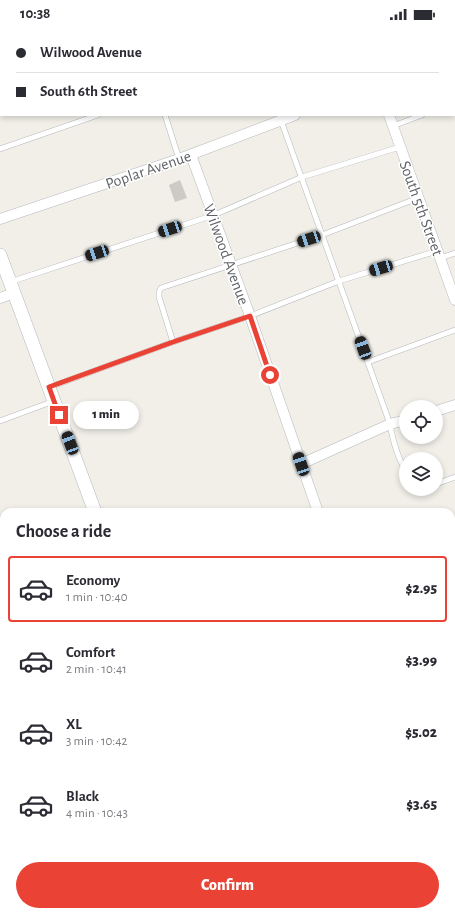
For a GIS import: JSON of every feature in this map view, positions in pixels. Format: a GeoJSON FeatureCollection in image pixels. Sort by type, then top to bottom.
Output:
{"type":"FeatureCollection","features":[{"type":"Feature","properties":{"kind":"street","name":"Poplar Avenue"},"geometry":{"type":"LineString","coordinates":[[0,218],[191,155],[280,118],[290,116]]}},
{"type":"Feature","properties":{"kind":"street","name":"South 5th Street"},"geometry":{"type":"LineString","coordinates":[[389,116],[455,300]]}},
{"type":"Feature","properties":{"kind":"street","name":"Wilwood Avenue"},"geometry":{"type":"LineString","coordinates":[[191,155],[250,316],[317,508]]}},
{"type":"Feature","properties":{"kind":"street"},"geometry":{"type":"LineString","coordinates":[[0,256],[94,508]]}},
{"type":"Feature","properties":{"kind":"street"},"geometry":{"type":"LineString","coordinates":[[0,298],[12,288]]}},
{"type":"Feature","properties":{"kind":"street"},"geometry":{"type":"LineString","coordinates":[[443,409],[455,405]]}},
{"type":"Feature","properties":{"kind":"street"},"geometry":{"type":"LineString","coordinates":[[301,464],[390,424],[399,422]]}},
{"type":"Feature","properties":{"kind":"lane"},"geometry":{"type":"LineString","coordinates":[[0,149],[95,116]]}},
{"type":"Feature","properties":{"kind":"lane"},"geometry":{"type":"LineString","coordinates":[[165,116],[179,159]]}},
{"type":"Feature","properties":{"kind":"lane"},"geometry":{"type":"LineString","coordinates":[[393,126],[419,116]]}},
{"type":"Feature","properties":{"kind":"lane"},"geometry":{"type":"LineString","coordinates":[[280,118],[390,424],[399,460]]}},
{"type":"Feature","properties":{"kind":"lane"},"geometry":{"type":"LineString","coordinates":[[12,288],[214,215],[302,177],[400,147]]}},
{"type":"Feature","properties":{"kind":"lane"},"geometry":{"type":"LineString","coordinates":[[173,342],[159,298],[161,288],[322,235],[418,198]]}},
{"type":"Feature","properties":{"kind":"lane"},"geometry":{"type":"LineString","coordinates":[[49,387],[250,316],[339,281],[439,255],[455,253]]}},
{"type":"Feature","properties":{"kind":"lane"},"geometry":{"type":"LineString","coordinates":[[368,362],[455,330]]}},
{"type":"Feature","properties":{"kind":"lane"},"geometry":{"type":"LineString","coordinates":[[0,421],[54,401]]}},
{"type":"Feature","properties":{"kind":"lane"},"geometry":{"type":"LineString","coordinates":[[443,481],[455,477]]}},
{"type":"Feature","properties":{"kind":"building"},"geometry":{"type":"Polygon","coordinates":[[[180,180],[187,198],[175,202],[169,185],[180,180]]]}},
{"type":"Feature","properties":{"kind":"route"},"geometry":{"type":"LineString","coordinates":[[59,415],[49,387],[250,316],[270,375]]}}]}
